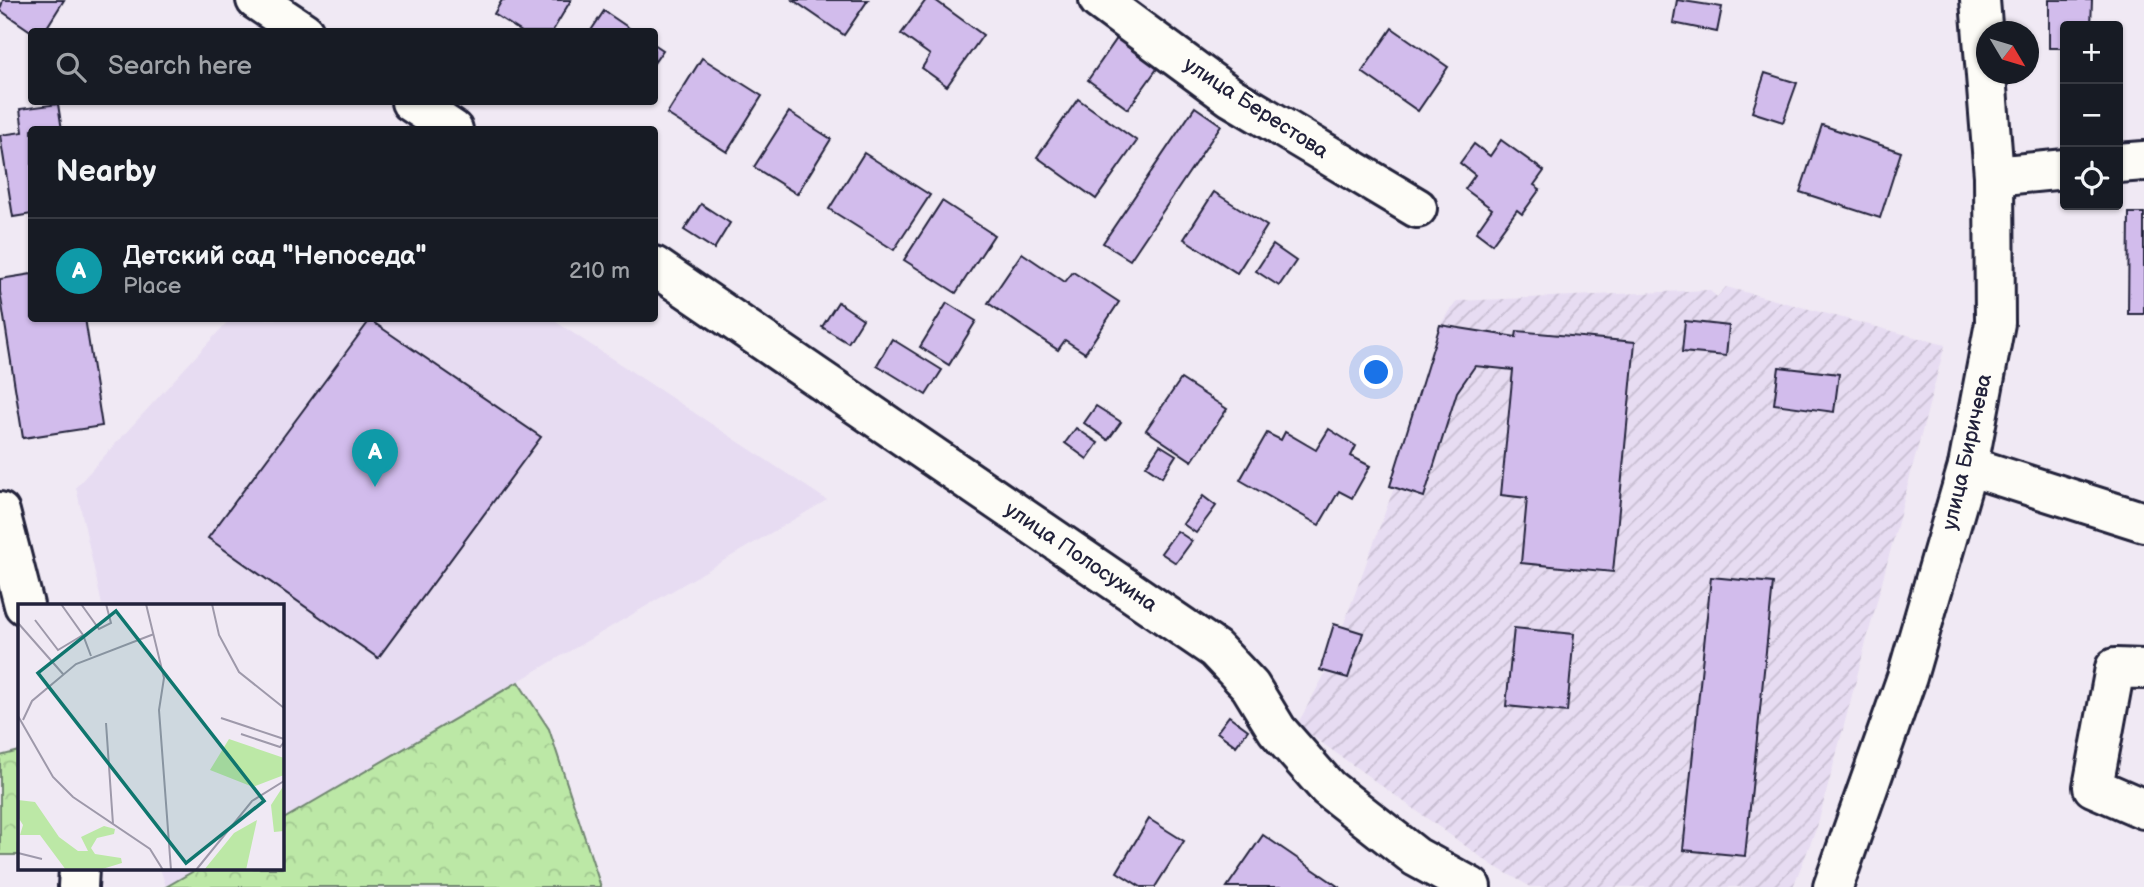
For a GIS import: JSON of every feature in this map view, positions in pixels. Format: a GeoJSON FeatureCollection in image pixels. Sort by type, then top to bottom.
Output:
{"type":"FeatureCollection","features":[{"type":"Feature","properties":{"kind":"street"},"geometry":{"type":"LineString","coordinates":[[256,0],[298,28]]}},
{"type":"Feature","properties":{"kind":"street","name":"улица Берестова"},"geometry":{"type":"LineString","coordinates":[[1100,0],[1231,97],[1417,208]]}},
{"type":"Feature","properties":{"kind":"street","name":"улица Биричева"},"geometry":{"type":"LineString","coordinates":[[1833,887],[1907,677],[1968,466],[1995,323],[1994,176],[1980,0]]}},
{"type":"Feature","properties":{"kind":"street"},"geometry":{"type":"LineString","coordinates":[[416,105],[447,126]]}},
{"type":"Feature","properties":{"kind":"street"},"geometry":{"type":"LineString","coordinates":[[2123,163],[2144,161]]}},
{"type":"Feature","properties":{"kind":"street"},"geometry":{"type":"LineString","coordinates":[[1994,176],[2060,169]]}},
{"type":"Feature","properties":{"kind":"street","name":"улица Полосухина"},"geometry":{"type":"LineString","coordinates":[[658,269],[1215,649],[1250,686],[1277,730],[1328,788],[1416,857],[1471,887]]}},
{"type":"Feature","properties":{"kind":"street"},"geometry":{"type":"LineString","coordinates":[[1968,466],[2144,522]]}},
{"type":"Feature","properties":{"kind":"street"},"geometry":{"type":"LineString","coordinates":[[0,512],[24,604]]}},
{"type":"Feature","properties":{"kind":"street"},"geometry":{"type":"LineString","coordinates":[[2144,669],[2115,668],[2093,787],[2144,809]]}},
{"type":"Feature","properties":{"kind":"shaded area"},"geometry":{"type":"Polygon","coordinates":[[[1726,287],[1945,345],[1817,827],[1793,887],[1531,887],[1492,865],[1297,725],[1326,672],[1320,670],[1334,624],[1343,626],[1394,488],[1390,486],[1440,325],[1457,301],[1709,290],[1717,297],[1726,287]]]}},
{"type":"Feature","properties":{"kind":"shaded area"},"geometry":{"type":"Polygon","coordinates":[[[227,322],[556,322],[827,500],[284,819],[284,604],[102,604],[76,487],[227,322]]]}},
{"type":"Feature","properties":{"kind":"shaded area"},"geometry":{"type":"Polygon","coordinates":[[[161,870],[196,870],[166,887],[161,870]]]}},
{"type":"Feature","properties":{"kind":"green space"},"geometry":{"type":"Polygon","coordinates":[[[518,682],[549,729],[601,887],[166,887],[196,870],[284,870],[284,819],[518,682]]]}},
{"type":"Feature","properties":{"kind":"green space"},"geometry":{"type":"Polygon","coordinates":[[[18,751],[18,855],[0,855],[0,756],[18,751]]]}},
{"type":"Feature","properties":{"kind":"building"},"geometry":{"type":"Polygon","coordinates":[[[3,0],[64,0],[46,28],[28,29],[0,10],[3,0]]]}},
{"type":"Feature","properties":{"kind":"building"},"geometry":{"type":"Polygon","coordinates":[[[502,0],[571,0],[554,28],[516,28],[494,14],[502,0]]]}},
{"type":"Feature","properties":{"kind":"building"},"geometry":{"type":"Polygon","coordinates":[[[793,0],[868,0],[844,35],[793,0]]]}},
{"type":"Feature","properties":{"kind":"building"},"geometry":{"type":"Polygon","coordinates":[[[926,0],[935,0],[983,35],[947,86],[922,68],[930,55],[901,34],[926,0]]]}},
{"type":"Feature","properties":{"kind":"building"},"geometry":{"type":"Polygon","coordinates":[[[1677,0],[1722,7],[1717,32],[1673,23],[1677,0]]]}},
{"type":"Feature","properties":{"kind":"building"},"geometry":{"type":"Polygon","coordinates":[[[2049,0],[2092,0],[2091,21],[2060,21],[2060,48],[2049,48],[2049,0]]]}},
{"type":"Feature","properties":{"kind":"building"},"geometry":{"type":"Polygon","coordinates":[[[604,11],[629,28],[593,28],[604,11]]]}},
{"type":"Feature","properties":{"kind":"building"},"geometry":{"type":"Polygon","coordinates":[[[1392,28],[1448,67],[1418,111],[1362,72],[1392,28]]]}},
{"type":"Feature","properties":{"kind":"building"},"geometry":{"type":"Polygon","coordinates":[[[1118,37],[1159,66],[1128,109],[1088,80],[1118,37]]]}},
{"type":"Feature","properties":{"kind":"building"},"geometry":{"type":"Polygon","coordinates":[[[702,58],[762,96],[727,152],[667,114],[702,58]]]}},
{"type":"Feature","properties":{"kind":"building"},"geometry":{"type":"Polygon","coordinates":[[[1765,73],[1797,83],[1783,122],[1752,112],[1765,73]]]}},
{"type":"Feature","properties":{"kind":"building"},"geometry":{"type":"Polygon","coordinates":[[[1078,99],[1137,141],[1096,199],[1037,157],[1078,99]]]}},
{"type":"Feature","properties":{"kind":"building"},"geometry":{"type":"Polygon","coordinates":[[[58,105],[61,126],[28,126],[28,215],[13,217],[0,135],[23,132],[20,109],[58,105]]]}},
{"type":"Feature","properties":{"kind":"building"},"geometry":{"type":"Polygon","coordinates":[[[1195,107],[1221,125],[1130,260],[1103,243],[1195,107]]]}},
{"type":"Feature","properties":{"kind":"building"},"geometry":{"type":"Polygon","coordinates":[[[789,112],[831,139],[797,194],[754,167],[789,112]]]}},
{"type":"Feature","properties":{"kind":"building"},"geometry":{"type":"Polygon","coordinates":[[[1822,125],[1901,152],[1880,218],[1800,192],[1822,125]]]}},
{"type":"Feature","properties":{"kind":"building"},"geometry":{"type":"Polygon","coordinates":[[[1501,140],[1544,171],[1534,185],[1540,189],[1522,214],[1517,210],[1492,244],[1476,232],[1492,209],[1465,189],[1475,175],[1460,163],[1474,144],[1490,156],[1501,140]]]}},
{"type":"Feature","properties":{"kind":"building"},"geometry":{"type":"Polygon","coordinates":[[[864,153],[930,195],[894,250],[829,209],[864,153]]]}},
{"type":"Feature","properties":{"kind":"building"},"geometry":{"type":"Polygon","coordinates":[[[1214,192],[1267,226],[1237,273],[1184,239],[1214,192]]]}},
{"type":"Feature","properties":{"kind":"building"},"geometry":{"type":"Polygon","coordinates":[[[942,201],[994,235],[956,293],[904,260],[942,201]]]}},
{"type":"Feature","properties":{"kind":"building"},"geometry":{"type":"Polygon","coordinates":[[[701,204],[730,223],[714,249],[684,230],[701,204]]]}},
{"type":"Feature","properties":{"kind":"building"},"geometry":{"type":"Polygon","coordinates":[[[2129,213],[2144,213],[2144,314],[2128,314],[2129,213]]]}},
{"type":"Feature","properties":{"kind":"building"},"geometry":{"type":"Polygon","coordinates":[[[1273,245],[1296,261],[1279,286],[1256,271],[1273,245]]]}},
{"type":"Feature","properties":{"kind":"building"},"geometry":{"type":"Polygon","coordinates":[[[1022,253],[1065,282],[1073,272],[1119,302],[1085,353],[1065,340],[1058,350],[988,303],[1022,253]]]}},
{"type":"Feature","properties":{"kind":"building"},"geometry":{"type":"Polygon","coordinates":[[[28,275],[28,322],[86,322],[102,426],[23,438],[0,279],[28,275]]]}},
{"type":"Feature","properties":{"kind":"building"},"geometry":{"type":"Polygon","coordinates":[[[838,302],[863,319],[848,343],[822,327],[838,302]]]}},
{"type":"Feature","properties":{"kind":"building"},"geometry":{"type":"Polygon","coordinates":[[[947,303],[976,321],[949,365],[920,347],[947,303]]]}},
{"type":"Feature","properties":{"kind":"building"},"geometry":{"type":"Polygon","coordinates":[[[1685,321],[1729,326],[1726,356],[1682,352],[1685,321]]]}},
{"type":"Feature","properties":{"kind":"building"},"geometry":{"type":"Polygon","coordinates":[[[369,322],[373,322],[541,437],[378,658],[208,538],[369,322]]]}},
{"type":"Feature","properties":{"kind":"building"},"geometry":{"type":"Polygon","coordinates":[[[1440,325],[1516,337],[1517,331],[1635,342],[1613,572],[1521,563],[1527,498],[1501,495],[1513,370],[1475,366],[1457,392],[1424,497],[1390,486],[1440,325]]]}},
{"type":"Feature","properties":{"kind":"building"},"geometry":{"type":"Polygon","coordinates":[[[892,339],[942,370],[926,395],[877,365],[892,339]]]}},
{"type":"Feature","properties":{"kind":"building"},"geometry":{"type":"Polygon","coordinates":[[[1779,367],[1839,374],[1834,412],[1774,404],[1779,367]]]}},
{"type":"Feature","properties":{"kind":"building"},"geometry":{"type":"Polygon","coordinates":[[[1181,379],[1227,409],[1192,461],[1146,430],[1181,379]]]}},
{"type":"Feature","properties":{"kind":"building"},"geometry":{"type":"Polygon","coordinates":[[[1096,406],[1121,422],[1108,440],[1084,423],[1096,406]]]}},
{"type":"Feature","properties":{"kind":"building"},"geometry":{"type":"Polygon","coordinates":[[[1076,428],[1098,443],[1087,459],[1065,443],[1076,428]]]}},
{"type":"Feature","properties":{"kind":"building"},"geometry":{"type":"Polygon","coordinates":[[[1329,429],[1356,446],[1351,456],[1370,466],[1352,498],[1339,491],[1319,525],[1240,480],[1267,433],[1281,440],[1285,432],[1316,450],[1329,429]]]}},
{"type":"Feature","properties":{"kind":"building"},"geometry":{"type":"Polygon","coordinates":[[[1160,445],[1176,455],[1162,477],[1146,466],[1160,445]]]}},
{"type":"Feature","properties":{"kind":"building"},"geometry":{"type":"Polygon","coordinates":[[[1203,496],[1216,506],[1196,533],[1183,524],[1203,496]]]}},
{"type":"Feature","properties":{"kind":"building"},"geometry":{"type":"Polygon","coordinates":[[[1177,531],[1192,541],[1176,563],[1161,553],[1177,531]]]}},
{"type":"Feature","properties":{"kind":"building"},"geometry":{"type":"Polygon","coordinates":[[[1711,577],[1773,583],[1745,856],[1683,850],[1711,577]]]}},
{"type":"Feature","properties":{"kind":"building"},"geometry":{"type":"Polygon","coordinates":[[[1334,624],[1363,633],[1348,678],[1320,670],[1334,624]]]}},
{"type":"Feature","properties":{"kind":"building"},"geometry":{"type":"Polygon","coordinates":[[[1514,628],[1574,634],[1567,712],[1506,706],[1514,628]]]}},
{"type":"Feature","properties":{"kind":"building"},"geometry":{"type":"Polygon","coordinates":[[[1229,716],[1248,730],[1236,746],[1217,732],[1229,716]]]}},
{"type":"Feature","properties":{"kind":"building"},"geometry":{"type":"Polygon","coordinates":[[[1149,819],[1184,841],[1155,887],[1141,887],[1117,872],[1149,819]]]}},
{"type":"Feature","properties":{"kind":"building"},"geometry":{"type":"Polygon","coordinates":[[[1263,835],[1339,887],[1227,887],[1263,835]]]}},
{"type":"Feature","properties":{"kind":"place","name":"Детский сад \"Непоседа\""},"geometry":{"type":"Point","coordinates":[375,487]}}]}
